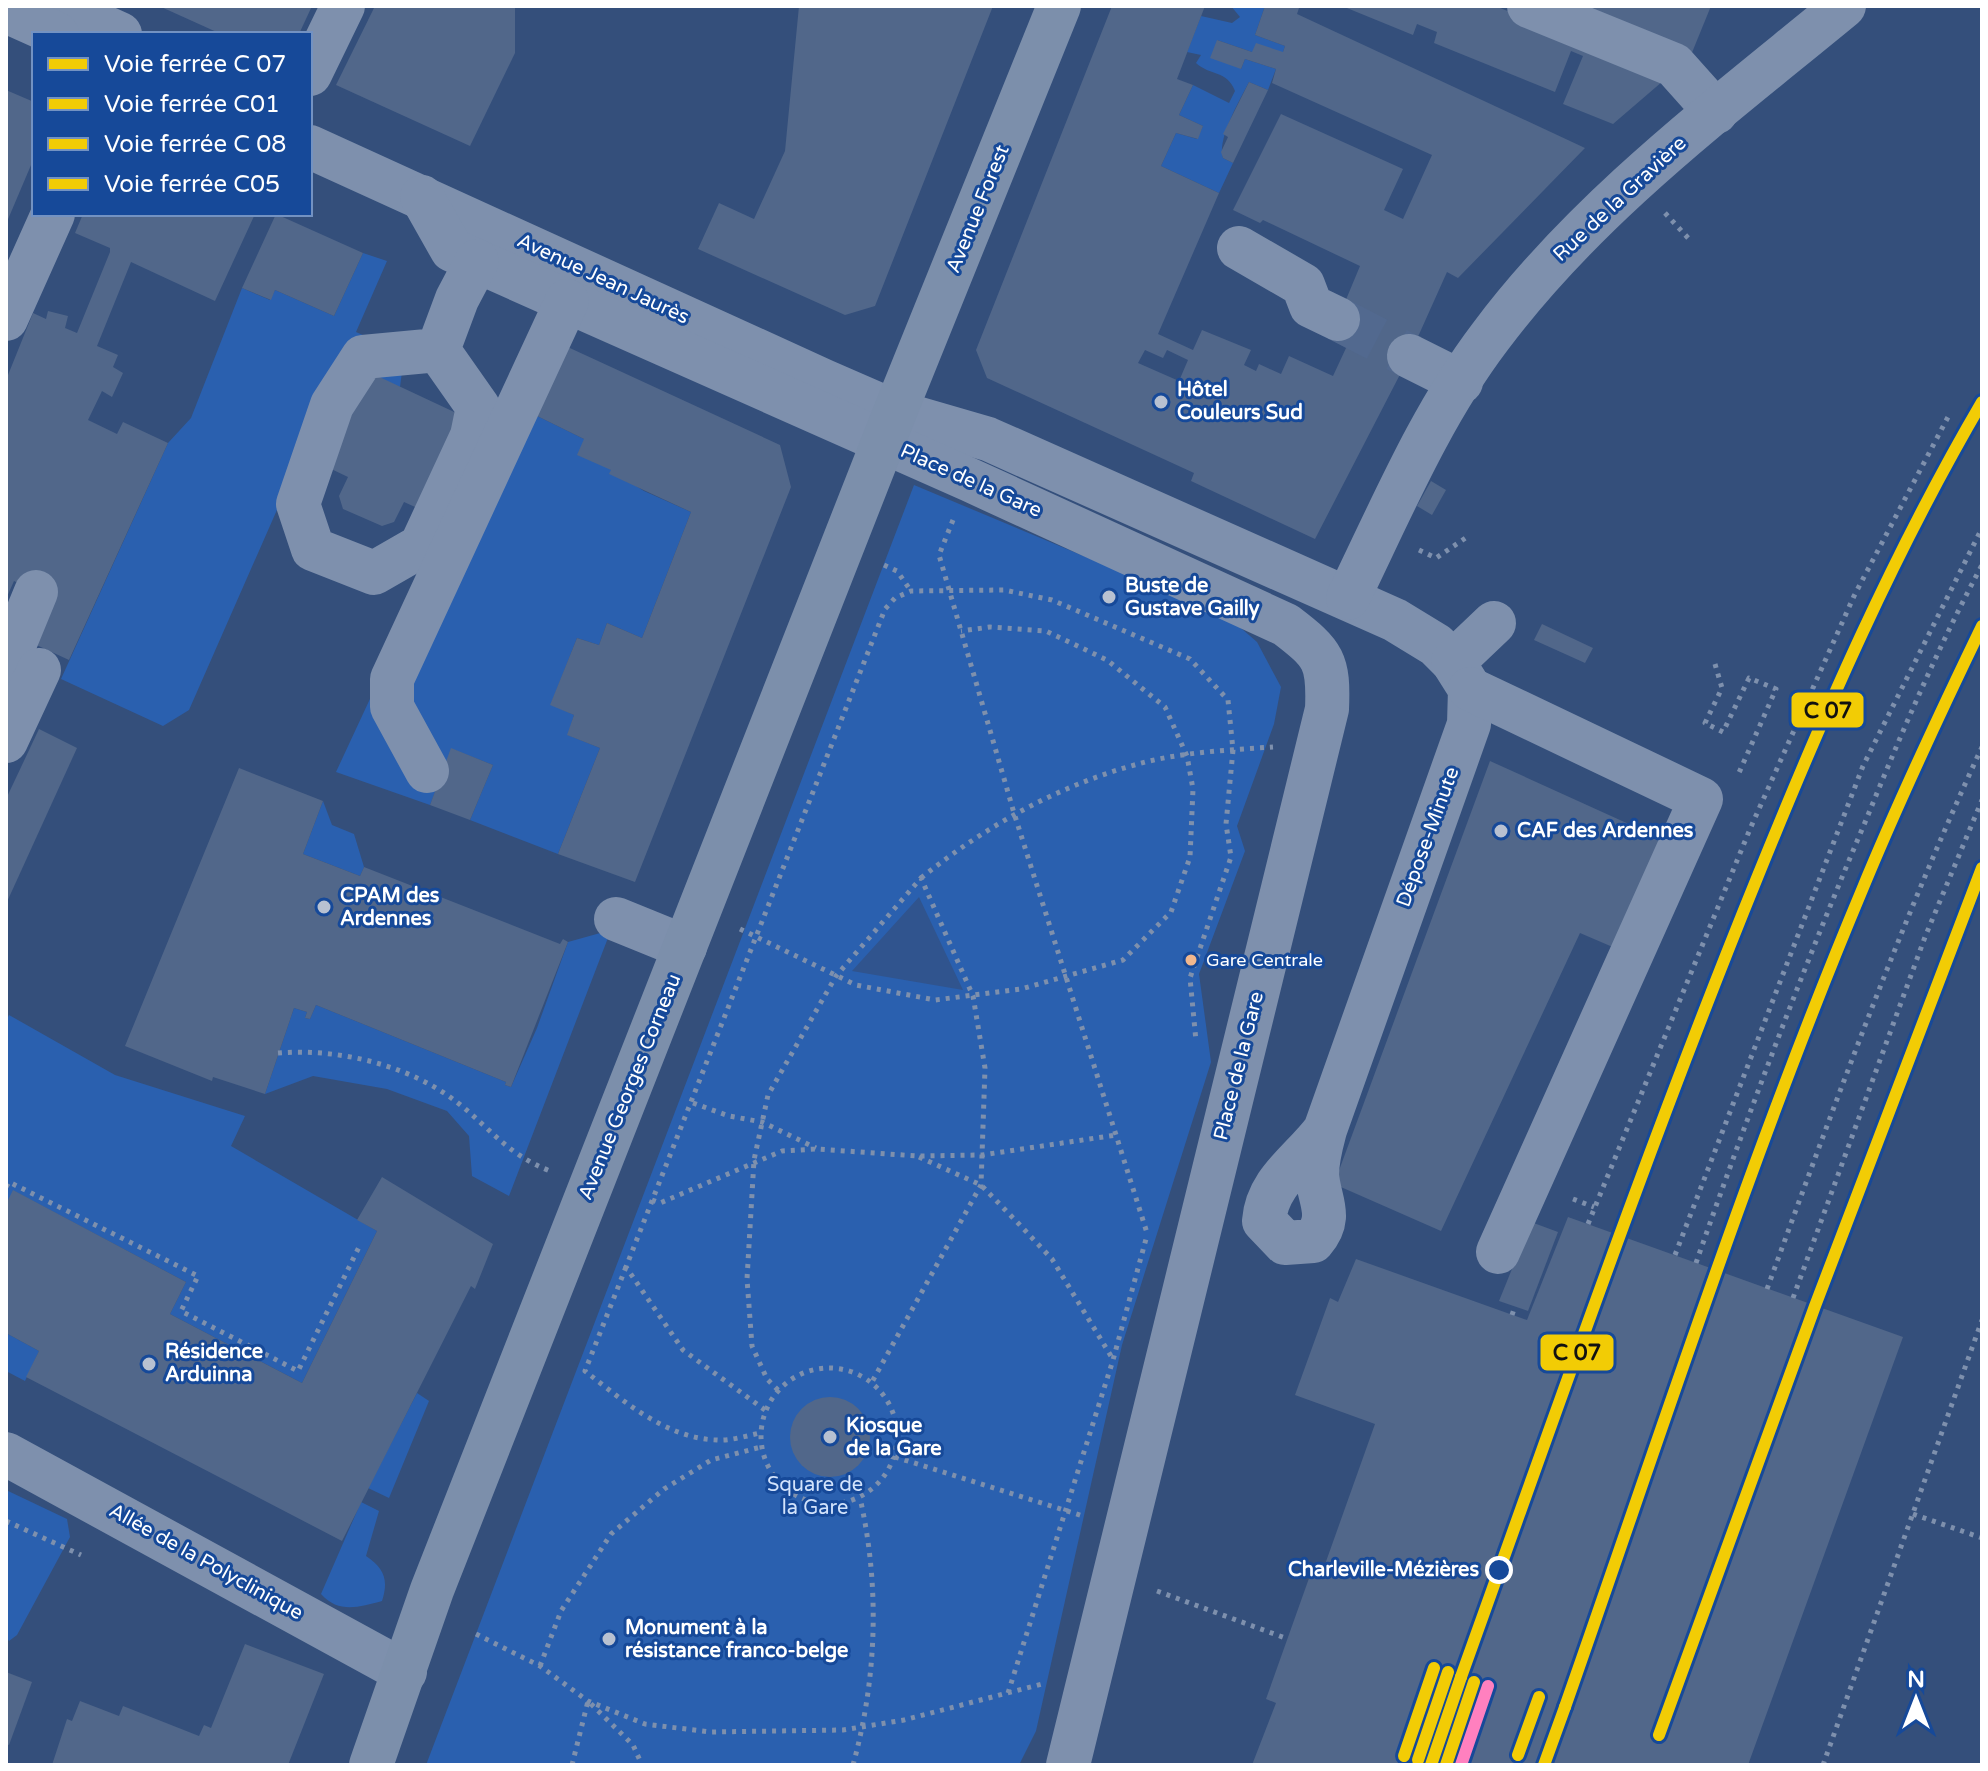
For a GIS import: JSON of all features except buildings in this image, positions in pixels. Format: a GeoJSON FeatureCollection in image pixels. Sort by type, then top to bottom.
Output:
{"type":"FeatureCollection","features":[{"type":"Feature","properties":{"kind":"main road","name":"Avenue Forest"},"geometry":{"type":"LineString","coordinates":[[895,414],[1059,6]]}},
{"type":"Feature","properties":{"kind":"main road","name":"Avenue Georges Corneau"},"geometry":{"type":"LineString","coordinates":[[371,1765],[428,1599],[895,414]]}},
{"type":"Feature","properties":{"kind":"street"},"geometry":{"type":"LineString","coordinates":[[58,6],[116,32]]}},
{"type":"Feature","properties":{"kind":"street"},"geometry":{"type":"LineString","coordinates":[[312,70],[343,6]]}},
{"type":"Feature","properties":{"kind":"street"},"geometry":{"type":"LineString","coordinates":[[1529,6],[1674,65],[1716,112]]}},
{"type":"Feature","properties":{"kind":"street","name":"Rue de la Gravière"},"geometry":{"type":"LineString","coordinates":[[1348,598],[1420,449],[1488,338],[1568,243],[1716,112],[1844,6]]}},
{"type":"Feature","properties":{"kind":"street"},"geometry":{"type":"LineString","coordinates":[[6,11],[53,32]]}},
{"type":"Feature","properties":{"kind":"street"},"geometry":{"type":"LineString","coordinates":[[312,121],[895,414]]}},
{"type":"Feature","properties":{"kind":"street","name":"Avenue Jean Jaurès"},"geometry":{"type":"LineString","coordinates":[[312,148],[895,414]]}},
{"type":"Feature","properties":{"kind":"street"},"geometry":{"type":"LineString","coordinates":[[422,197],[452,250],[567,301],[895,414]]}},
{"type":"Feature","properties":{"kind":"street"},"geometry":{"type":"LineString","coordinates":[[6,319],[52,216]]}},
{"type":"Feature","properties":{"kind":"street"},"geometry":{"type":"LineString","coordinates":[[1239,248],[1303,285],[1311,306],[1338,319]]}},
{"type":"Feature","properties":{"kind":"street"},"geometry":{"type":"LineString","coordinates":[[438,350],[457,299],[477,261]]}},
{"type":"Feature","properties":{"kind":"street"},"geometry":{"type":"LineString","coordinates":[[427,771],[392,707],[392,679],[567,301]]}},
{"type":"Feature","properties":{"kind":"street"},"geometry":{"type":"LineString","coordinates":[[438,350],[478,407],[472,436],[421,546],[374,573],[313,549],[298,504],[332,405],[363,357],[438,350]]}},
{"type":"Feature","properties":{"kind":"street"},"geometry":{"type":"LineString","coordinates":[[1409,356],[1461,382]]}},
{"type":"Feature","properties":{"kind":"street","name":"Place de la Gare"},"geometry":{"type":"LineString","coordinates":[[895,414],[988,439],[1348,598]]}},
{"type":"Feature","properties":{"kind":"street","name":"Place de la Gare"},"geometry":{"type":"LineString","coordinates":[[895,414],[1286,625],[1314,647],[1329,673],[1327,709],[1068,1765]]}},
{"type":"Feature","properties":{"kind":"street"},"geometry":{"type":"LineString","coordinates":[[6,741],[36,592]]}},
{"type":"Feature","properties":{"kind":"street"},"geometry":{"type":"LineString","coordinates":[[1348,598],[1453,665],[1701,799],[1498,1252]]}},
{"type":"Feature","properties":{"kind":"street"},"geometry":{"type":"LineString","coordinates":[[1453,665],[1482,618]]}},
{"type":"Feature","properties":{"kind":"street","name":"Dépose-Minute"},"geometry":{"type":"LineString","coordinates":[[1325,1130],[1469,724],[1453,665]]}},
{"type":"Feature","properties":{"kind":"street"},"geometry":{"type":"LineString","coordinates":[[616,919],[692,928]]}},
{"type":"Feature","properties":{"kind":"street","name":"Allée de la Polyclinique"},"geometry":{"type":"LineString","coordinates":[[6,1454],[405,1672]]}},
{"type":"Feature","properties":{"kind":"path"},"geometry":{"type":"LineString","coordinates":[[1588,1224],[1750,829],[1847,610],[1948,417]]}},
{"type":"Feature","properties":{"kind":"path"},"geometry":{"type":"LineString","coordinates":[[955,517],[939,555],[948,590],[1014,813],[1152,1246]]}},
{"type":"Feature","properties":{"kind":"path"},"geometry":{"type":"LineString","coordinates":[[1675,1255],[1794,938],[1863,766],[1982,528]]}},
{"type":"Feature","properties":{"kind":"path"},"geometry":{"type":"LineString","coordinates":[[1412,546],[1436,558],[1467,537]]}},
{"type":"Feature","properties":{"kind":"path"},"geometry":{"type":"LineString","coordinates":[[884,565],[897,571],[911,591]]}},
{"type":"Feature","properties":{"kind":"path"},"geometry":{"type":"LineString","coordinates":[[1696,1263],[1748,1114],[1833,898],[1903,731],[1982,565]]}},
{"type":"Feature","properties":{"kind":"path"},"geometry":{"type":"LineString","coordinates":[[760,1433],[716,1440],[669,1429],[585,1371],[885,609],[895,598],[911,591],[1004,590],[1052,600],[1190,659],[1228,700],[1233,750],[1226,824],[1231,857],[1190,978],[1197,1049]]}},
{"type":"Feature","properties":{"kind":"path"},"geometry":{"type":"LineString","coordinates":[[692,928],[755,939],[856,985],[935,1000],[973,996],[1066,977],[1123,960],[1171,912],[1190,857],[1193,789],[1187,756],[1165,707],[1107,660],[1046,631],[990,627],[961,631]]}},
{"type":"Feature","properties":{"kind":"path"},"geometry":{"type":"LineString","coordinates":[[778,1390],[767,1379],[752,1346],[747,1279],[754,1160],[768,1095],[836,976],[921,878],[973,837],[1014,813],[1127,767],[1233,750],[1318,743]]}},
{"type":"Feature","properties":{"kind":"path"},"geometry":{"type":"LineString","coordinates":[[1767,1289],[1866,1018],[1937,844],[1982,747]]}},
{"type":"Feature","properties":{"kind":"path"},"geometry":{"type":"LineString","coordinates":[[1793,1298],[1925,937],[1982,800]]}},
{"type":"Feature","properties":{"kind":"path"},"geometry":{"type":"LineString","coordinates":[[872,1382],[981,1185],[985,1068],[973,996],[921,878]]}},
{"type":"Feature","properties":{"kind":"path"},"geometry":{"type":"LineString","coordinates":[[278,1053],[311,1050],[347,1056],[430,1084],[458,1103],[522,1160],[590,1186]]}},
{"type":"Feature","properties":{"kind":"path"},"geometry":{"type":"LineString","coordinates":[[693,1103],[729,1116],[762,1122],[817,1149]]}},
{"type":"Feature","properties":{"kind":"path"},"geometry":{"type":"LineString","coordinates":[[652,1200],[660,1203],[754,1160],[782,1151],[817,1149],[917,1156],[982,1155],[1116,1135]]}},
{"type":"Feature","properties":{"kind":"path"},"geometry":{"type":"LineString","coordinates":[[917,1156],[981,1185],[1052,1259],[1152,1423]]}},
{"type":"Feature","properties":{"kind":"path"},"geometry":{"type":"LineString","coordinates":[[6,1187],[9,1182],[198,1276],[181,1311],[298,1371],[360,1245]]}},
{"type":"Feature","properties":{"kind":"path"},"geometry":{"type":"LineString","coordinates":[[1008,1693],[1113,1360],[1152,1219]]}},
{"type":"Feature","properties":{"kind":"path"},"geometry":{"type":"LineString","coordinates":[[626,1267],[683,1350],[765,1410]]}},
{"type":"Feature","properties":{"kind":"path"},"geometry":{"type":"LineString","coordinates":[[1512,1315],[1515,1306]]}},
{"type":"Feature","properties":{"kind":"path"},"geometry":{"type":"LineString","coordinates":[[1823,1765],[1982,1320]]}},
{"type":"Feature","properties":{"kind":"path"},"geometry":{"type":"LineString","coordinates":[[834,1367],[854,1371],[872,1382],[886,1398],[895,1416],[898,1437],[895,1457],[887,1473],[860,1498],[840,1504],[818,1504],[798,1497],[774,1476],[761,1447],[760,1433],[765,1410],[778,1390],[794,1377],[834,1367]]}},
{"type":"Feature","properties":{"kind":"path"},"geometry":{"type":"LineString","coordinates":[[540,1666],[561,1611],[611,1534],[664,1489],[711,1460],[761,1447]]}},
{"type":"Feature","properties":{"kind":"path"},"geometry":{"type":"LineString","coordinates":[[895,1457],[1126,1529]]}},
{"type":"Feature","properties":{"kind":"path"},"geometry":{"type":"LineString","coordinates":[[853,1765],[863,1727],[874,1600],[871,1548],[860,1498]]}},
{"type":"Feature","properties":{"kind":"path"},"geometry":{"type":"LineString","coordinates":[[1913,1514],[1982,1538]]}},
{"type":"Feature","properties":{"kind":"path"},"geometry":{"type":"LineString","coordinates":[[6,1521],[81,1555]]}},
{"type":"Feature","properties":{"kind":"path"},"geometry":{"type":"LineString","coordinates":[[1114,1576],[1288,1639]]}},
{"type":"Feature","properties":{"kind":"path"},"geometry":{"type":"LineString","coordinates":[[476,1634],[540,1666],[588,1701],[633,1745],[642,1765]]}},
{"type":"Feature","properties":{"kind":"path"},"geometry":{"type":"LineString","coordinates":[[588,1701],[645,1724],[710,1732],[781,1734],[863,1727],[1044,1683],[1085,1695]]}},
{"type":"Feature","properties":{"kind":"path"},"geometry":{"type":"LineString","coordinates":[[572,1765],[588,1701]]}},
{"type":"Feature","properties":{"kind":"green space"},"geometry":{"type":"Polygon","coordinates":[[[1231,6],[1265,6],[1255,35],[1285,46],[1283,52],[1252,52],[1217,40],[1241,69],[1245,59],[1276,69],[1268,90],[1249,82],[1234,111],[1222,150],[1223,158],[1233,163],[1219,193],[1161,166],[1176,133],[1197,139],[1203,126],[1179,115],[1193,85],[1229,103],[1235,91],[1223,76],[1196,63],[1201,55],[1187,52],[1201,16],[1232,23],[1240,17],[1231,6]]]}},
{"type":"Feature","properties":{"kind":"green space"},"geometry":{"type":"Polygon","coordinates":[[[363,253],[387,261],[356,332],[392,348],[403,364],[400,387],[342,362],[189,710],[163,726],[61,679],[168,443],[191,418],[242,288],[270,300],[275,290],[334,316],[363,253]]]}},
{"type":"Feature","properties":{"kind":"green space"},"geometry":{"type":"Polygon","coordinates":[[[529,412],[584,439],[611,470],[644,491],[691,512],[642,638],[607,623],[599,645],[577,638],[551,704],[574,715],[568,735],[600,748],[558,854],[470,820],[493,765],[452,749],[430,805],[336,772],[495,430],[529,412]]]}},
{"type":"Feature","properties":{"kind":"green space","name":"Square de la Gare"},"geometry":{"type":"Polygon","coordinates":[[[914,485],[1227,616],[1257,642],[1281,687],[1274,724],[1237,826],[1245,851],[1199,974],[1211,1062],[1122,1345],[1036,1731],[1019,1765],[426,1765],[914,485]]]}},
{"type":"Feature","properties":{"kind":"green space"},"geometry":{"type":"Polygon","coordinates":[[[323,801],[332,825],[354,834],[364,867],[360,876],[303,854],[323,801]]]}},
{"type":"Feature","properties":{"kind":"green space"},"geometry":{"type":"Polygon","coordinates":[[[611,930],[509,1196],[472,1176],[469,1136],[447,1111],[387,1089],[313,1076],[265,1094],[294,1008],[307,1012],[305,1018],[310,1019],[316,1005],[506,1082],[505,1085],[511,1087],[537,1028],[568,942],[611,930]]]}},
{"type":"Feature","properties":{"kind":"green space"},"geometry":{"type":"Polygon","coordinates":[[[9,1015],[115,1075],[245,1116],[231,1146],[377,1231],[302,1383],[170,1314],[186,1282],[14,1191],[6,1204],[6,1021],[9,1015]]]}},
{"type":"Feature","properties":{"kind":"green space"},"geometry":{"type":"Polygon","coordinates":[[[6,1333],[39,1351],[25,1381],[6,1371],[6,1333]]]}},
{"type":"Feature","properties":{"kind":"green space"},"geometry":{"type":"Polygon","coordinates":[[[417,1393],[429,1401],[389,1498],[368,1488],[417,1393]]]}},
{"type":"Feature","properties":{"kind":"green space"},"geometry":{"type":"Polygon","coordinates":[[[6,1490],[67,1519],[70,1537],[17,1635],[9,1641],[6,1636],[6,1490]]]}},
{"type":"Feature","properties":{"kind":"green space"},"geometry":{"type":"Polygon","coordinates":[[[361,1502],[379,1511],[366,1556],[383,1575],[384,1594],[382,1601],[342,1607],[321,1594],[361,1502]]]}},
{"type":"Feature","properties":{"kind":"shaded area"},"geometry":{"type":"Polygon","coordinates":[[[919,897],[963,990],[852,971],[919,897]]]}},
{"type":"Feature","properties":{"kind":"tunnel"},"geometry":{"type":"LineString","coordinates":[[1338,319],[1409,356]]}},
{"type":"Feature","properties":{"kind":"transit line"},"geometry":{"type":"LineString","coordinates":[[1461,1677],[1642,1176],[1757,878],[1807,756],[1889,576],[1982,402]]}},
{"type":"Feature","properties":{"kind":"transit line"},"geometry":{"type":"LineString","coordinates":[[1565,1707],[1782,1092],[1876,856],[1982,626]]}},
{"type":"Feature","properties":{"kind":"transit line"},"geometry":{"type":"LineString","coordinates":[[1659,1735],[1815,1306],[1982,868]]}},
{"type":"Feature","properties":{"kind":"transit line"},"geometry":{"type":"LineString","coordinates":[[1404,1756],[1434,1668]]}},
{"type":"Feature","properties":{"kind":"transit line"},"geometry":{"type":"LineString","coordinates":[[1446,1765],[1474,1682]]}},
{"type":"Feature","properties":{"kind":"transit line"},"geometry":{"type":"LineString","coordinates":[[1461,1765],[1488,1686]]}},
{"type":"Feature","properties":{"kind":"transit line"},"geometry":{"type":"LineString","coordinates":[[1518,1755],[1539,1697]]}},
{"type":"Feature","properties":{"kind":"rail line","name":"C05"},"geometry":{"type":"LineString","coordinates":[[1418,1760],[1448,1672]]}},
{"type":"Feature","properties":{"kind":"rail line","name":"C01"},"geometry":{"type":"LineString","coordinates":[[1431,1765],[1461,1677]]}},
{"type":"Feature","properties":{"kind":"rail line","name":"C01"},"geometry":{"type":"LineString","coordinates":[[1544,1765],[1565,1707]]}},
{"type":"Feature","properties":{"kind":"place","name":"Hôtel Couleurs Sud"},"geometry":{"type":"Point","coordinates":[1161,402]}},
{"type":"Feature","properties":{"kind":"place","name":"Buste de Gustave Gailly"},"geometry":{"type":"Point","coordinates":[1109,597]}},
{"type":"Feature","properties":{"kind":"place","name":"CAF des Ardennes"},"geometry":{"type":"Point","coordinates":[1501,831]}},
{"type":"Feature","properties":{"kind":"place","name":"CPAM des Ardennes"},"geometry":{"type":"Point","coordinates":[324,907]}},
{"type":"Feature","properties":{"kind":"place","name":"Gare Centrale"},"geometry":{"type":"Point","coordinates":[1191,960]}},
{"type":"Feature","properties":{"kind":"place","name":"Résidence Arduinna"},"geometry":{"type":"Point","coordinates":[149,1364]}},
{"type":"Feature","properties":{"kind":"place","name":"Kiosque de la Gare"},"geometry":{"type":"Point","coordinates":[830,1437]}},
{"type":"Feature","properties":{"kind":"place","name":"Charleville-Mézières"},"geometry":{"type":"Point","coordinates":[1499,1570]}},
{"type":"Feature","properties":{"kind":"place","name":"Monument à la résistance franco-belge"},"geometry":{"type":"Point","coordinates":[609,1639]}}]}
